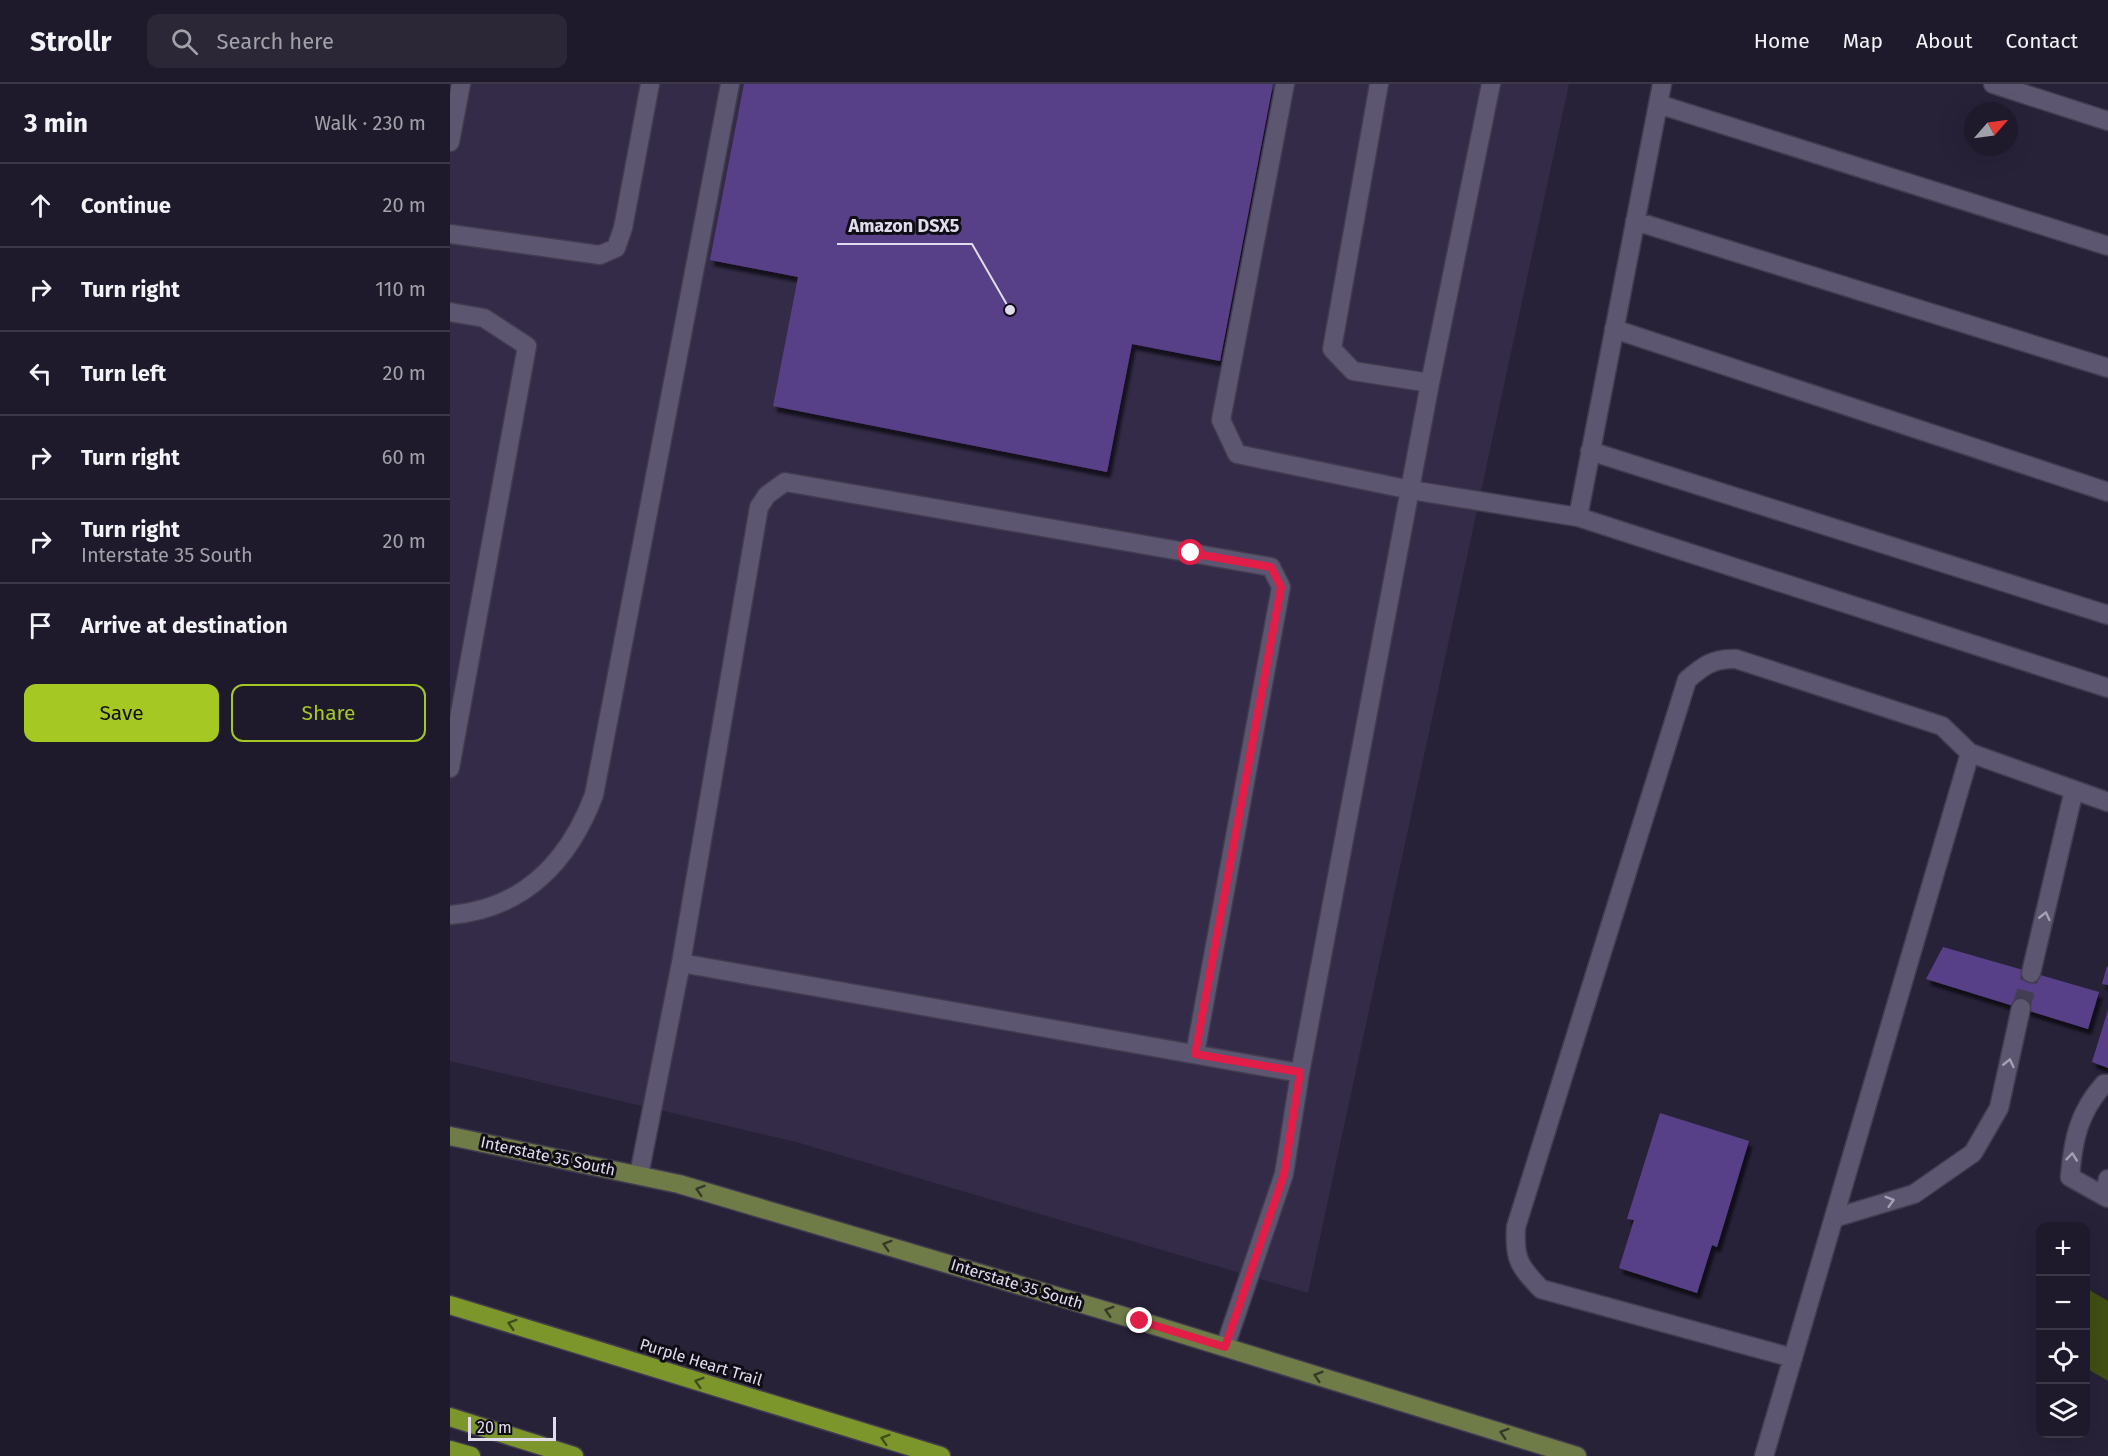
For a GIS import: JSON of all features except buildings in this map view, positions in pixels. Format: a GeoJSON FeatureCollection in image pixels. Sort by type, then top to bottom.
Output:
{"type":"FeatureCollection","features":[{"type":"Feature","properties":{"kind":"highway","name":"Purple Heart Trail"},"geometry":{"type":"LineString","coordinates":[[455,1306],[941,1456]]}},
{"type":"Feature","properties":{"kind":"highway"},"geometry":{"type":"LineString","coordinates":[[450,1417],[574,1456]]}},
{"type":"Feature","properties":{"kind":"highway"},"geometry":{"type":"LineString","coordinates":[[450,1450],[471,1456]]}},
{"type":"Feature","properties":{"kind":"main road","name":"Interstate 35 South"},"geometry":{"type":"LineString","coordinates":[[450,1136],[679,1184],[1225,1347],[1577,1456]]}},
{"type":"Feature","properties":{"kind":"lane"},"geometry":{"type":"LineString","coordinates":[[450,142],[461,84]]}},
{"type":"Feature","properties":{"kind":"lane"},"geometry":{"type":"LineString","coordinates":[[450,234],[600,255],[616,248],[623,228],[650,84]]}},
{"type":"Feature","properties":{"kind":"lane"},"geometry":{"type":"LineString","coordinates":[[450,915],[493,906],[520,893],[545,874],[583,823],[594,795],[730,84]]}},
{"type":"Feature","properties":{"kind":"lane"},"geometry":{"type":"LineString","coordinates":[[1284,84],[1221,420],[1237,454],[1411,490],[1578,517],[2108,688]]}},
{"type":"Feature","properties":{"kind":"lane"},"geometry":{"type":"LineString","coordinates":[[1378,84],[1332,349],[1353,370],[1430,383]]}},
{"type":"Feature","properties":{"kind":"lane"},"geometry":{"type":"LineString","coordinates":[[1225,1347],[1284,1174],[1300,1072],[1430,383],[1491,84]]}},
{"type":"Feature","properties":{"kind":"lane"},"geometry":{"type":"LineString","coordinates":[[1578,517],[1662,84]]}},
{"type":"Feature","properties":{"kind":"lane"},"geometry":{"type":"LineString","coordinates":[[1992,84],[2108,121]]}},
{"type":"Feature","properties":{"kind":"lane"},"geometry":{"type":"LineString","coordinates":[[1658,104],[2108,246]]}},
{"type":"Feature","properties":{"kind":"lane"},"geometry":{"type":"LineString","coordinates":[[1635,221],[2108,368]]}},
{"type":"Feature","properties":{"kind":"lane"},"geometry":{"type":"LineString","coordinates":[[450,312],[484,318],[527,346],[450,768]]}},
{"type":"Feature","properties":{"kind":"lane"},"geometry":{"type":"LineString","coordinates":[[1614,329],[2108,492]]}},
{"type":"Feature","properties":{"kind":"lane"},"geometry":{"type":"LineString","coordinates":[[1590,452],[2108,615]]}},
{"type":"Feature","properties":{"kind":"lane"},"geometry":{"type":"LineString","coordinates":[[639,1175],[681,963],[759,507],[767,495],[785,482],[1271,567],[1281,587],[1195,1054]]}},
{"type":"Feature","properties":{"kind":"lane"},"geometry":{"type":"LineString","coordinates":[[1793,1358],[1541,1289],[1523,1269],[1514,1251],[1516,1227],[1687,680],[1704,665],[1718,658],[1736,659],[1942,726],[1971,753],[2108,802]]}},
{"type":"Feature","properties":{"kind":"lane"},"geometry":{"type":"LineString","coordinates":[[1764,1456],[1971,753]]}},
{"type":"Feature","properties":{"kind":"lane"},"geometry":{"type":"LineString","coordinates":[[2031,973],[2074,790]]}},
{"type":"Feature","properties":{"kind":"lane"},"geometry":{"type":"LineString","coordinates":[[681,963],[1300,1072]]}},
{"type":"Feature","properties":{"kind":"lane"},"geometry":{"type":"LineString","coordinates":[[1834,1218],[1914,1194],[1973,1153],[1999,1108],[2021,1008]]}},
{"type":"Feature","properties":{"kind":"lane"},"geometry":{"type":"LineString","coordinates":[[2107,1191],[2070,1177],[2073,1150],[2087,1103],[2104,1084],[2108,1084]]}},
{"type":"Feature","properties":{"kind":"shaded area"},"geometry":{"type":"Polygon","coordinates":[[[450,84],[1569,84],[1308,1293],[796,1142],[450,1061],[450,84]]]}},
{"type":"Feature","properties":{"kind":"green space"},"geometry":{"type":"Polygon","coordinates":[[[2090,1290],[2108,1301],[2108,1381],[2090,1370],[2090,1290]]]}},
{"type":"Feature","properties":{"kind":"tunnel"},"geometry":{"type":"LineString","coordinates":[[2021,1008],[2031,973]]}},
{"type":"Feature","properties":{"kind":"place","name":"Amazon DSX5"},"geometry":{"type":"Point","coordinates":[1010,310]}},
{"type":"Feature","properties":{"kind":"route"},"geometry":{"type":"LineString","coordinates":[[1140,1321],[1225,1347],[1284,1174],[1300,1072],[1195,1054],[1281,587],[1271,567],[1191,553]]}}]}
